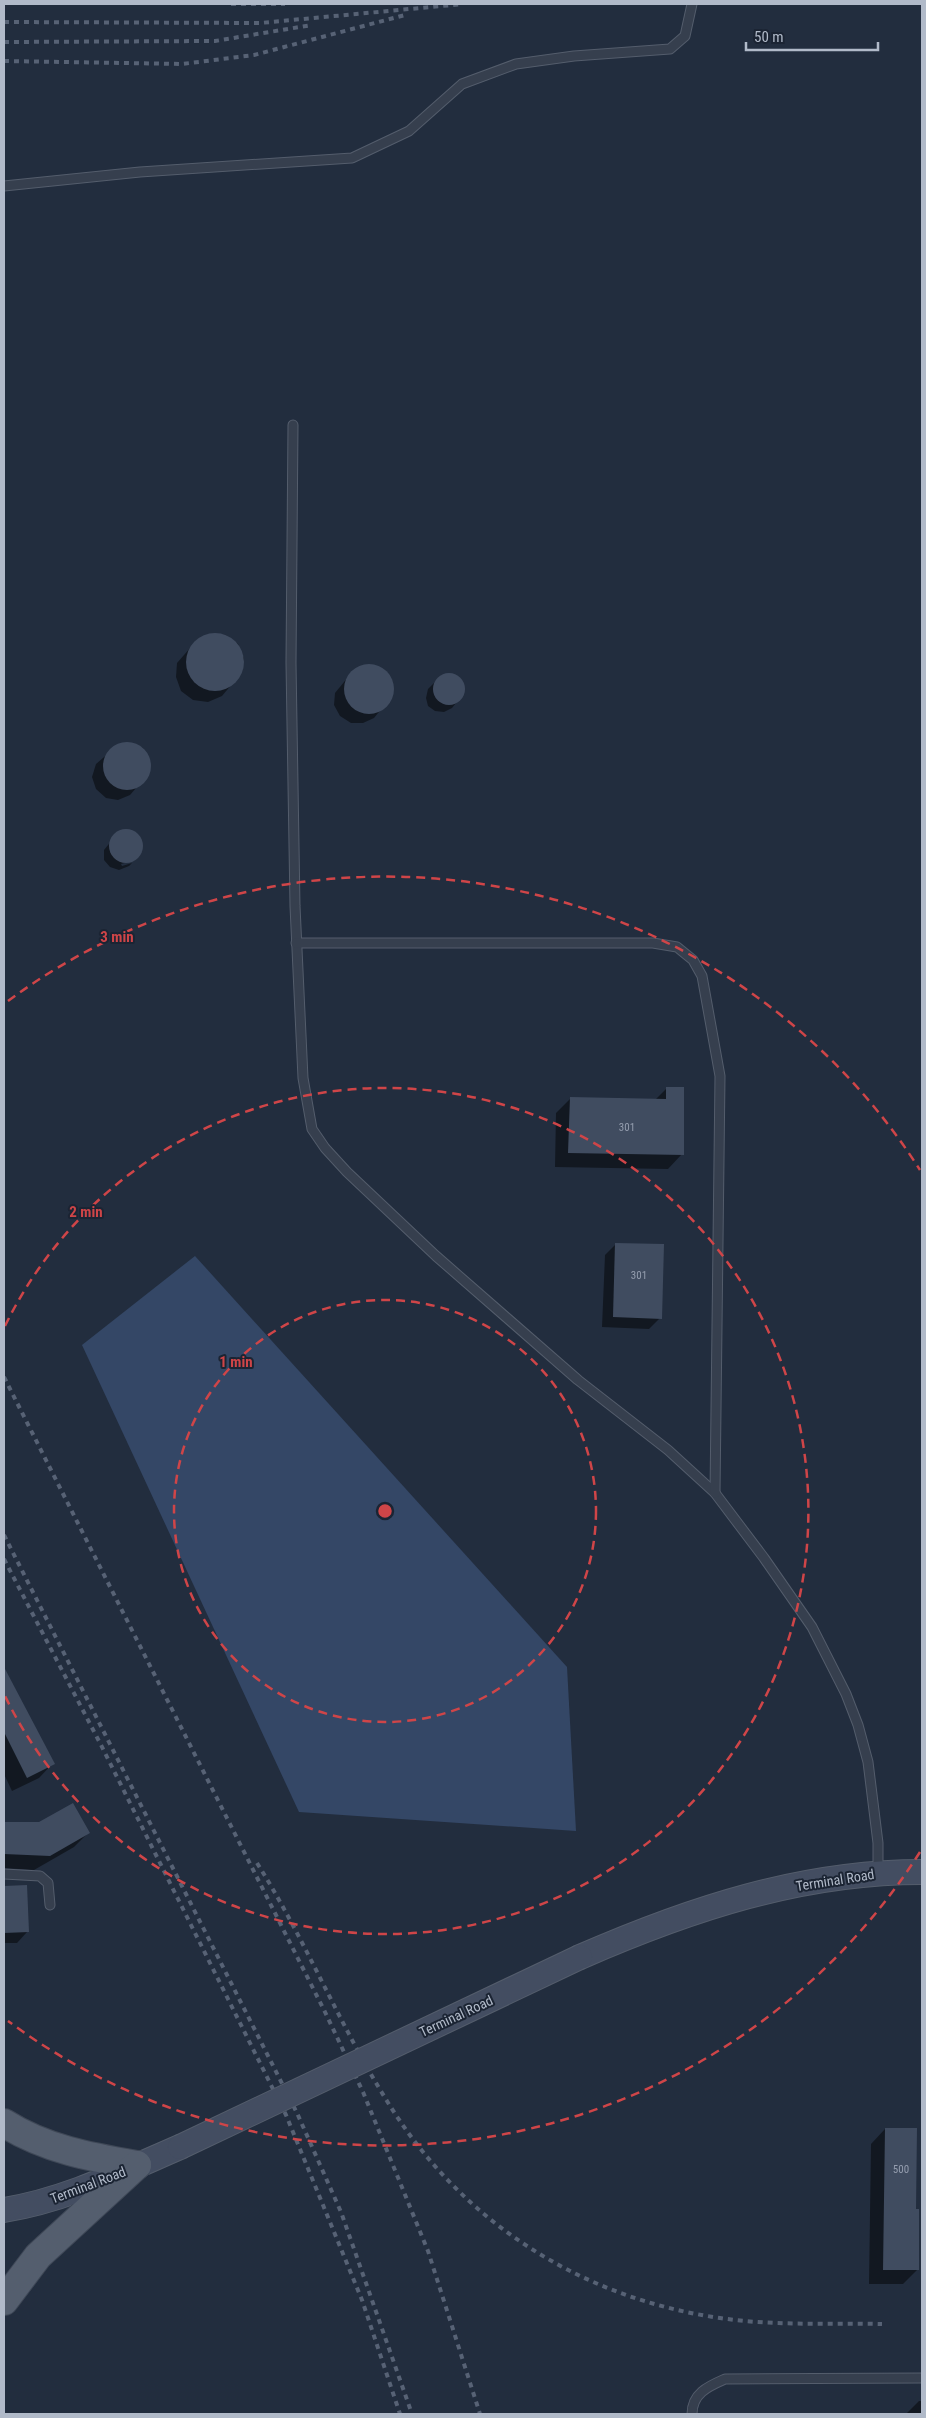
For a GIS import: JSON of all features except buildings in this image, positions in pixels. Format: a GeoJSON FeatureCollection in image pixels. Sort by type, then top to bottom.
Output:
{"type":"FeatureCollection","features":[{"type":"Feature","properties":{"kind":"main road","name":"Terminal Road"},"geometry":{"type":"LineString","coordinates":[[4,2210],[69,2195],[180,2147],[632,1934],[720,1902],[834,1878],[922,1872]]}},
{"type":"Feature","properties":{"kind":"main road"},"geometry":{"type":"LineString","coordinates":[[4,2123],[44,2144],[75,2154],[137,2165]]}},
{"type":"Feature","properties":{"kind":"main road"},"geometry":{"type":"LineString","coordinates":[[4,2301],[38,2256],[137,2165]]}},
{"type":"Feature","properties":{"kind":"lane"},"geometry":{"type":"LineString","coordinates":[[4,186],[140,172],[352,158],[409,131],[462,84],[516,64],[574,56],[670,50],[685,36],[692,4]]}},
{"type":"Feature","properties":{"kind":"lane"},"geometry":{"type":"LineString","coordinates":[[293,425],[292,663],[296,943],[303,1078],[312,1129],[325,1148],[347,1172],[444,1262],[578,1380],[668,1450],[714,1494],[764,1558],[812,1627],[846,1694],[858,1725],[868,1762],[878,1843],[878,1874]]}},
{"type":"Feature","properties":{"kind":"lane"},"geometry":{"type":"LineString","coordinates":[[296,943],[653,943],[677,947],[693,960],[702,976],[720,1076],[714,1494]]}},
{"type":"Feature","properties":{"kind":"lane"},"geometry":{"type":"LineString","coordinates":[[4,1874],[40,1876],[48,1884],[50,1905]]}},
{"type":"Feature","properties":{"kind":"lane"},"geometry":{"type":"LineString","coordinates":[[692,2414],[692,2406],[702,2390],[725,2379],[922,2378]]}},
{"type":"Feature","properties":{"kind":"water"},"geometry":{"type":"Polygon","coordinates":[[[195,1256],[567,1667],[576,1831],[299,1812],[82,1345],[195,1256]]]}},
{"type":"Feature","properties":{"kind":"railway"},"geometry":{"type":"LineString","coordinates":[[231,4],[285,4]]}},
{"type":"Feature","properties":{"kind":"railway"},"geometry":{"type":"LineString","coordinates":[[4,22],[260,23],[463,4]]}},
{"type":"Feature","properties":{"kind":"railway"},"geometry":{"type":"LineString","coordinates":[[4,61],[182,64],[254,55],[405,15]]}},
{"type":"Feature","properties":{"kind":"railway"},"geometry":{"type":"LineString","coordinates":[[4,42],[215,41],[312,25]]}},
{"type":"Feature","properties":{"kind":"railway"},"geometry":{"type":"LineString","coordinates":[[4,1377],[325,2012],[363,2092],[428,2251],[480,2414]]}},
{"type":"Feature","properties":{"kind":"railway"},"geometry":{"type":"LineString","coordinates":[[4,1535],[297,2113],[341,2212],[412,2414]]}},
{"type":"Feature","properties":{"kind":"railway"},"geometry":{"type":"LineString","coordinates":[[4,1559],[101,1745],[286,2115],[362,2300],[400,2414]]}},
{"type":"Feature","properties":{"kind":"railway"},"geometry":{"type":"LineString","coordinates":[[257,1863],[291,1921],[353,2042],[387,2101],[417,2144],[451,2183],[488,2218],[529,2247],[573,2272],[620,2293],[669,2308],[740,2321],[801,2324],[882,2324]]}}]}
